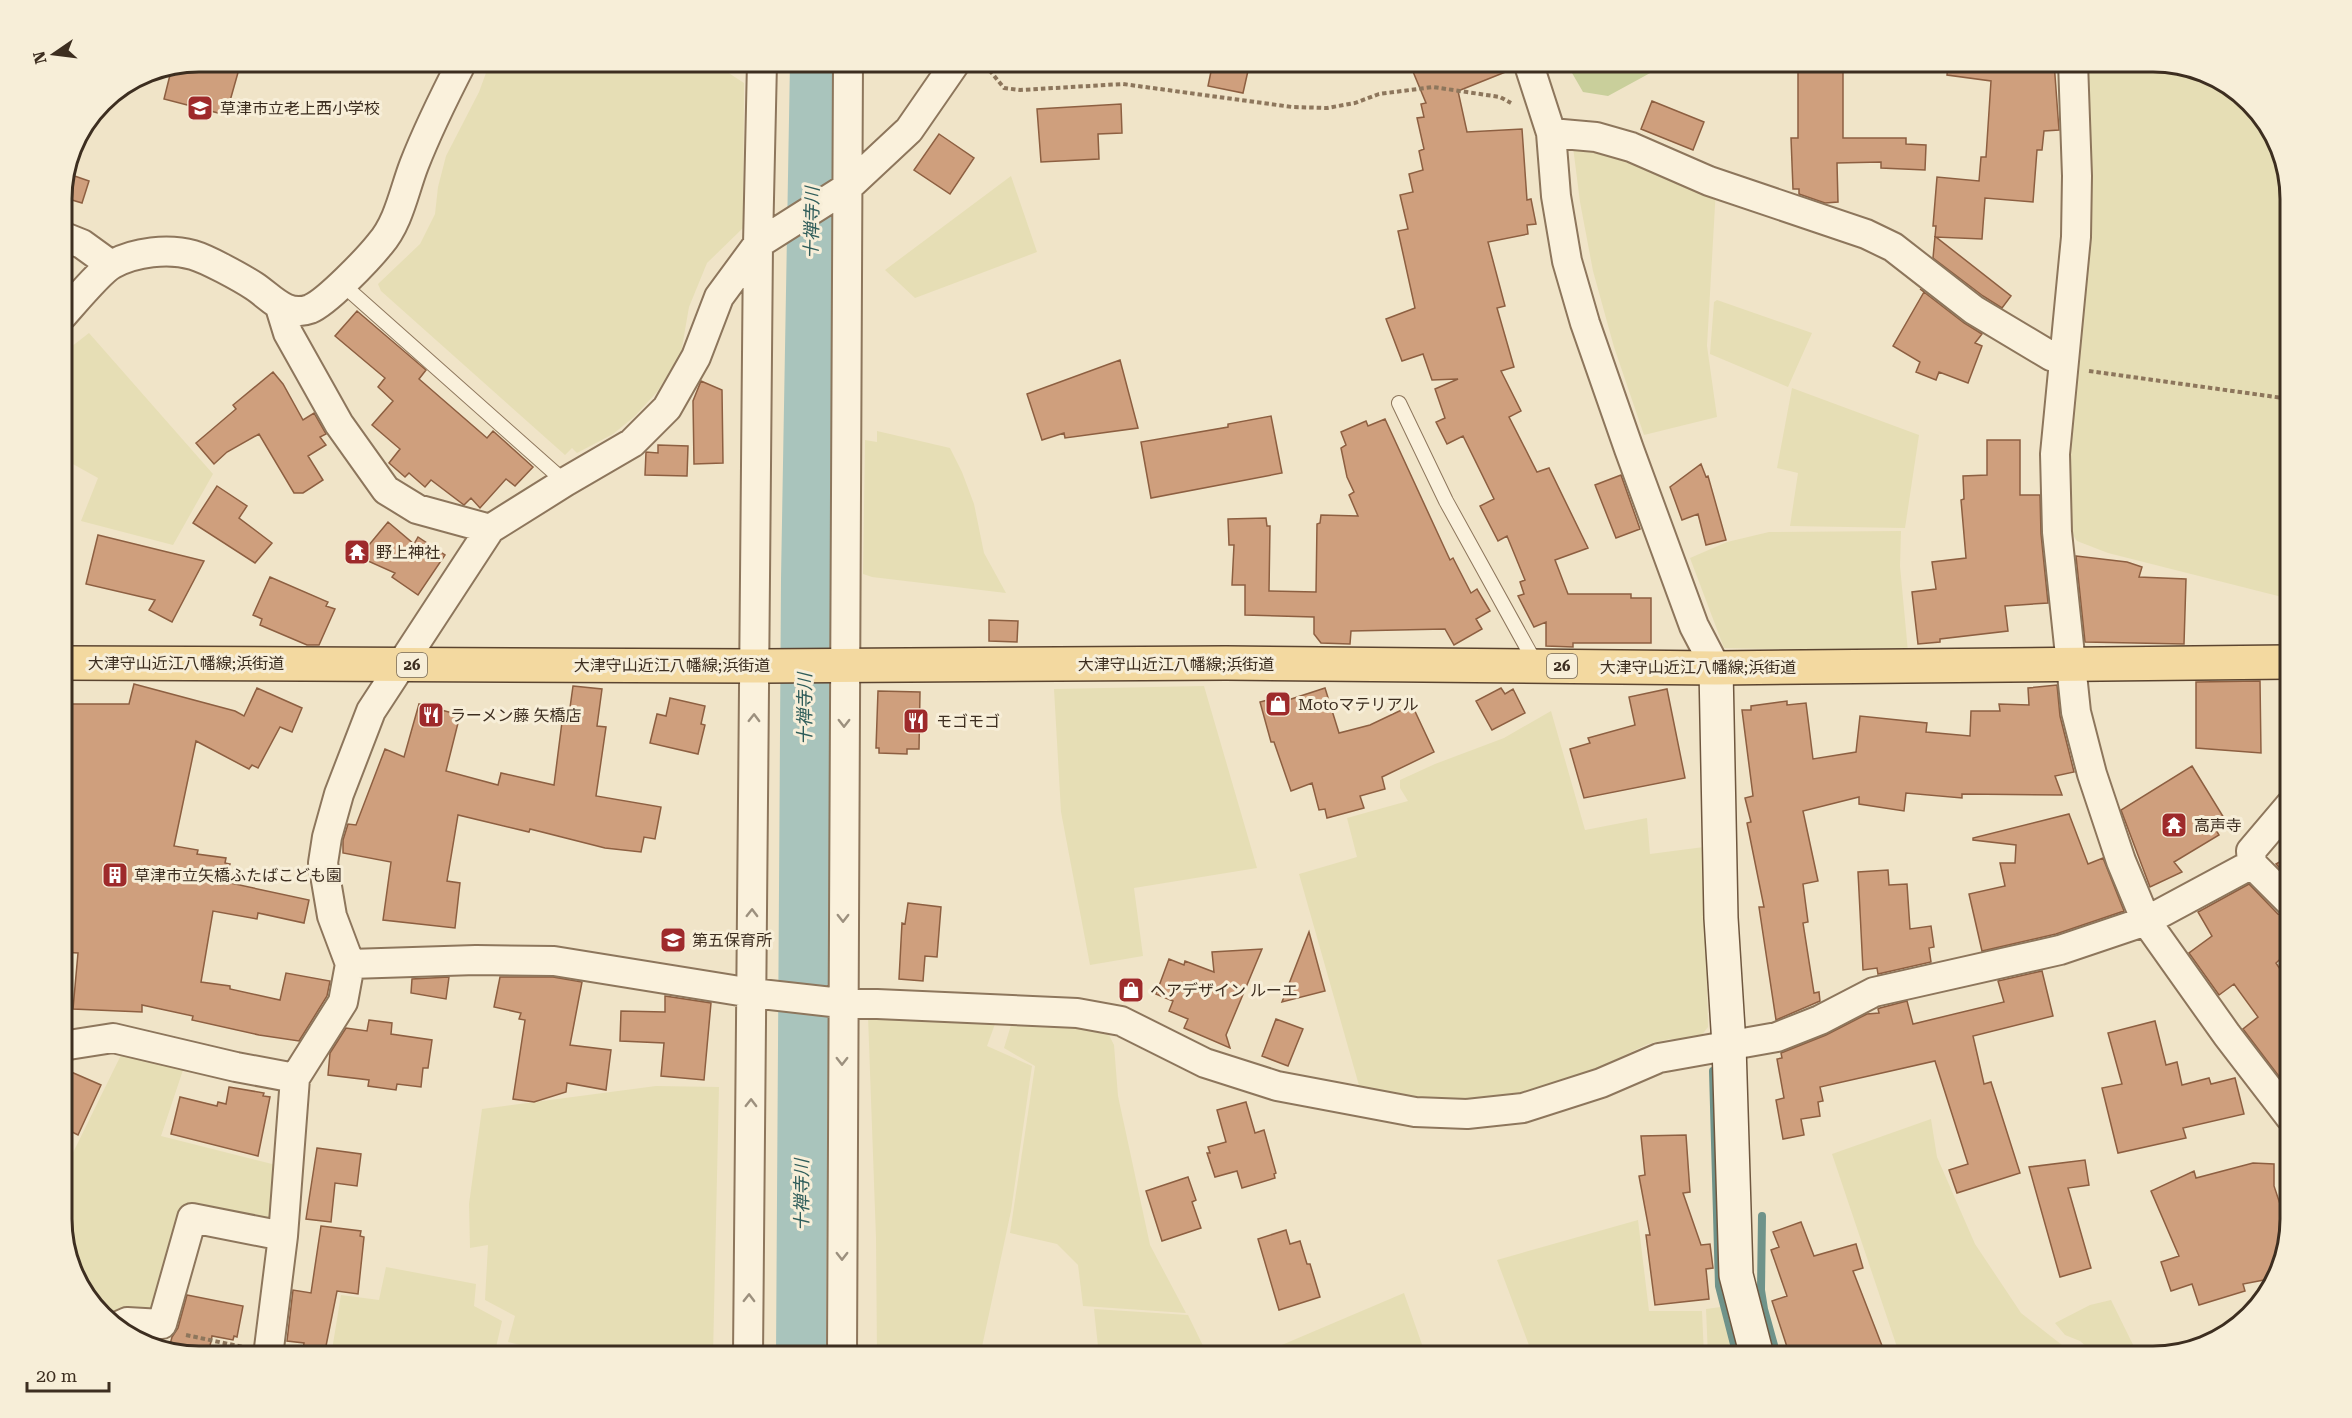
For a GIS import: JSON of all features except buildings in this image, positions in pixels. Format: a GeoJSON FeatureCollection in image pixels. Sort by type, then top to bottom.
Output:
{"type":"FeatureCollection","features":[{"type":"Feature","properties":{"kind":"main road","name":"大津守山近江八幡線;浜街道"},"geometry":{"type":"LineString","coordinates":[[72,663],[759,666],[1226,663],[1716,668],[2280,662]]}},
{"type":"Feature","properties":{"kind":"street"},"geometry":{"type":"LineString","coordinates":[[72,306],[111,265],[138,255],[169,252],[194,255],[254,286],[280,307],[308,310],[341,283],[381,243],[400,209],[413,166],[457,72]]}},
{"type":"Feature","properties":{"kind":"street"},"geometry":{"type":"LineString","coordinates":[[748,1346],[757,993],[763,241],[762,72]]}},
{"type":"Feature","properties":{"kind":"street"},"geometry":{"type":"LineString","coordinates":[[842,1346],[837,1002],[842,191],[848,72]]}},
{"type":"Feature","properties":{"kind":"street"},"geometry":{"type":"LineString","coordinates":[[269,1346],[283,1236],[295,1078],[343,1002],[350,964],[332,916],[323,863],[327,837],[339,794],[371,711],[490,529],[632,443],[667,408],[696,357],[719,297],[763,241],[842,191],[909,130],[959,72]]}},
{"type":"Feature","properties":{"kind":"street"},"geometry":{"type":"LineString","coordinates":[[1531,72],[1549,127],[1556,196],[1567,261],[1586,322],[1694,626],[1716,668],[1721,918],[1729,1045],[1736,1275],[1754,1346]]}},
{"type":"Feature","properties":{"kind":"street"},"geometry":{"type":"LineString","coordinates":[[2073,72],[2077,176],[2076,237],[2055,454],[2057,532],[2076,712],[2092,774],[2121,861],[2146,921],[2227,1035],[2280,1104]]}},
{"type":"Feature","properties":{"kind":"street"},"geometry":{"type":"LineString","coordinates":[[1549,127],[1631,147],[1709,181],[1866,234],[1893,247],[1974,310],[2064,363]]}},
{"type":"Feature","properties":{"kind":"street"},"geometry":{"type":"LineString","coordinates":[[72,240],[82,244],[111,265]]}},
{"type":"Feature","properties":{"kind":"street"},"geometry":{"type":"LineString","coordinates":[[280,307],[288,333],[339,424],[386,490],[417,509],[490,529]]}},
{"type":"Feature","properties":{"kind":"street"},"geometry":{"type":"LineString","coordinates":[[2280,817],[2251,851],[2252,864],[2280,892]]}},
{"type":"Feature","properties":{"kind":"street"},"geometry":{"type":"LineString","coordinates":[[350,964],[476,960],[554,962],[757,993],[837,1002],[1077,1013],[1121,1021],[1205,1063],[1267,1082],[1415,1112],[1467,1114],[1523,1108],[1601,1083],[1659,1058],[1777,1037],[1820,1020],[1874,992],[2060,951],[2146,921],[2252,864]]}},
{"type":"Feature","properties":{"kind":"street"},"geometry":{"type":"LineString","coordinates":[[72,1044],[113,1038],[236,1067],[295,1078]]}},
{"type":"Feature","properties":{"kind":"street"},"geometry":{"type":"LineString","coordinates":[[126,1322],[162,1324],[192,1218],[283,1236]]}},
{"type":"Feature","properties":{"kind":"lane"},"geometry":{"type":"LineString","coordinates":[[341,283],[565,482]]}},
{"type":"Feature","properties":{"kind":"lane"},"geometry":{"type":"LineString","coordinates":[[1399,403],[1446,501],[1537,666]]}},
{"type":"Feature","properties":{"kind":"path"},"geometry":{"type":"LineString","coordinates":[[991,72],[1004,88],[1020,90],[1123,84],[1292,107],[1327,108],[1355,103],[1379,94],[1433,87],[1500,98],[1549,127]]}},
{"type":"Feature","properties":{"kind":"path"},"geometry":{"type":"LineString","coordinates":[[2064,363],[2129,378],[2280,398]]}},
{"type":"Feature","properties":{"kind":"path"},"geometry":{"type":"LineString","coordinates":[[162,1324],[172,1332],[233,1346]]}},
{"type":"Feature","properties":{"kind":"shaded area"},"geometry":{"type":"Polygon","coordinates":[[[486,72],[727,72],[744,83],[743,228],[707,263],[689,307],[681,353],[657,392],[634,417],[613,434],[577,453],[572,448],[565,455],[381,291],[378,284],[420,244],[435,214],[438,187],[446,156],[479,92],[486,72]]]}},
{"type":"Feature","properties":{"kind":"shaded area"},"geometry":{"type":"Polygon","coordinates":[[[2083,72],[2153,72],[2186,76],[2216,89],[2243,109],[2267,143],[2278,175],[2280,191],[2280,596],[2108,553],[2077,541],[2068,528],[2066,449],[2083,72]]]}},
{"type":"Feature","properties":{"kind":"shaded area"},"geometry":{"type":"Polygon","coordinates":[[[1572,139],[1716,188],[1707,346],[1717,417],[1644,435],[1614,347],[1593,271],[1580,202],[1572,139]]]}},
{"type":"Feature","properties":{"kind":"shaded area"},"geometry":{"type":"Polygon","coordinates":[[[1011,176],[1037,252],[915,298],[885,270],[1011,176]]]}},
{"type":"Feature","properties":{"kind":"shaded area"},"geometry":{"type":"Polygon","coordinates":[[[1717,300],[1812,333],[1788,387],[1710,354],[1714,302],[1717,300]]]}},
{"type":"Feature","properties":{"kind":"shaded area"},"geometry":{"type":"Polygon","coordinates":[[[89,333],[213,474],[173,545],[81,521],[98,478],[72,464],[72,346],[89,333]]]}},
{"type":"Feature","properties":{"kind":"shaded area"},"geometry":{"type":"Polygon","coordinates":[[[1792,388],[1919,435],[1905,528],[1790,526],[1798,473],[1777,468],[1792,388]]]}},
{"type":"Feature","properties":{"kind":"shaded area"},"geometry":{"type":"Polygon","coordinates":[[[877,431],[950,448],[974,504],[984,553],[1006,593],[863,574],[865,440],[877,442],[877,431]]]}},
{"type":"Feature","properties":{"kind":"shaded area"},"geometry":{"type":"Polygon","coordinates":[[[1901,531],[1900,566],[1908,652],[1724,648],[1690,558],[1727,542],[1769,532],[1901,531]]]}},
{"type":"Feature","properties":{"kind":"shaded area"},"geometry":{"type":"Polygon","coordinates":[[[1204,686],[1257,868],[1134,888],[1143,956],[1090,965],[1061,812],[1054,689],[1204,686]]]}},
{"type":"Feature","properties":{"kind":"shaded area"},"geometry":{"type":"Polygon","coordinates":[[[1551,711],[1585,830],[1647,818],[1650,854],[1704,847],[1708,1027],[1698,1040],[1670,1039],[1648,1044],[1562,1085],[1509,1098],[1447,1102],[1360,1089],[1299,874],[1357,857],[1347,818],[1408,801],[1400,788],[1400,780],[1504,738],[1551,711]]]}},
{"type":"Feature","properties":{"kind":"shaded area"},"geometry":{"type":"Polygon","coordinates":[[[868,1016],[995,1024],[987,1046],[1032,1066],[1011,1211],[982,1346],[877,1346],[876,1238],[868,1016]]]}},
{"type":"Feature","properties":{"kind":"shaded area"},"geometry":{"type":"Polygon","coordinates":[[[1012,1022],[1100,1027],[1109,1035],[1114,1045],[1118,1096],[1150,1245],[1186,1313],[1083,1306],[1078,1265],[1057,1244],[1010,1233],[1035,1066],[1004,1048],[1012,1022]]]}},
{"type":"Feature","properties":{"kind":"shaded area"},"geometry":{"type":"Polygon","coordinates":[[[122,1053],[185,1064],[161,1136],[280,1166],[269,1223],[182,1208],[157,1309],[118,1317],[98,1296],[76,1252],[72,1227],[72,1155],[122,1053]]]}},
{"type":"Feature","properties":{"kind":"shaded area"},"geometry":{"type":"Polygon","coordinates":[[[656,1086],[719,1087],[713,1346],[524,1346],[508,1342],[515,1316],[485,1300],[488,1245],[470,1248],[469,1204],[482,1109],[656,1086]]]}},
{"type":"Feature","properties":{"kind":"shaded area"},"geometry":{"type":"Polygon","coordinates":[[[1931,1119],[1937,1157],[1975,1244],[2021,1313],[2063,1346],[1897,1346],[1832,1154],[1931,1119]]]}},
{"type":"Feature","properties":{"kind":"shaded area"},"geometry":{"type":"Polygon","coordinates":[[[1638,1220],[1649,1311],[1702,1311],[1704,1346],[1529,1346],[1497,1260],[1638,1220]]]}},
{"type":"Feature","properties":{"kind":"shaded area"},"geometry":{"type":"Polygon","coordinates":[[[386,1267],[476,1284],[474,1306],[502,1321],[496,1346],[333,1346],[341,1295],[379,1300],[386,1267]]]}},
{"type":"Feature","properties":{"kind":"shaded area"},"geometry":{"type":"Polygon","coordinates":[[[1404,1293],[1423,1346],[1279,1346],[1404,1293]]]}},
{"type":"Feature","properties":{"kind":"shaded area"},"geometry":{"type":"Polygon","coordinates":[[[2111,1300],[2134,1346],[2086,1346],[2065,1335],[2055,1323],[2090,1305],[2111,1300]]]}},
{"type":"Feature","properties":{"kind":"shaded area"},"geometry":{"type":"Polygon","coordinates":[[[1721,1307],[1732,1346],[1708,1346],[1706,1309],[1721,1307]]]}},
{"type":"Feature","properties":{"kind":"shaded area"},"geometry":{"type":"Polygon","coordinates":[[[1094,1309],[1188,1315],[1203,1346],[1098,1346],[1094,1309]]]}},
{"type":"Feature","properties":{"kind":"green space"},"geometry":{"type":"Polygon","coordinates":[[[1571,72],[1652,72],[1608,96],[1583,92],[1571,72]]]}},
{"type":"Feature","properties":{"kind":"waterway","name":"十禅寺川"},"geometry":{"type":"LineString","coordinates":[[801,1346],[806,579],[815,72]]}},
{"type":"Feature","properties":{"kind":"waterway"},"geometry":{"type":"LineString","coordinates":[[1713,1071],[1719,1286],[1734,1346]]}},
{"type":"Feature","properties":{"kind":"waterway"},"geometry":{"type":"LineString","coordinates":[[1762,1216],[1761,1290],[1774,1346]]}},
{"type":"Feature","properties":{"kind":"place","name":"草津市立老上西小学校"},"geometry":{"type":"Point","coordinates":[200,108]}},
{"type":"Feature","properties":{"kind":"place","name":"野上神社"},"geometry":{"type":"Point","coordinates":[357,552]}},
{"type":"Feature","properties":{"kind":"place","name":"Motoマテリアル"},"geometry":{"type":"Point","coordinates":[1278,704]}},
{"type":"Feature","properties":{"kind":"place","name":"ラーメン藤 矢橋店"},"geometry":{"type":"Point","coordinates":[431,715]}},
{"type":"Feature","properties":{"kind":"place","name":"モゴモゴ"},"geometry":{"type":"Point","coordinates":[916,721]}},
{"type":"Feature","properties":{"kind":"place","name":"高声寺"},"geometry":{"type":"Point","coordinates":[2174,825]}},
{"type":"Feature","properties":{"kind":"place","name":"草津市立矢橋ふたばこども園"},"geometry":{"type":"Point","coordinates":[115,875]}},
{"type":"Feature","properties":{"kind":"place","name":"第五保育所"},"geometry":{"type":"Point","coordinates":[673,940]}},
{"type":"Feature","properties":{"kind":"place","name":"ヘアデザイン ルーエ"},"geometry":{"type":"Point","coordinates":[1131,990]}}]}
